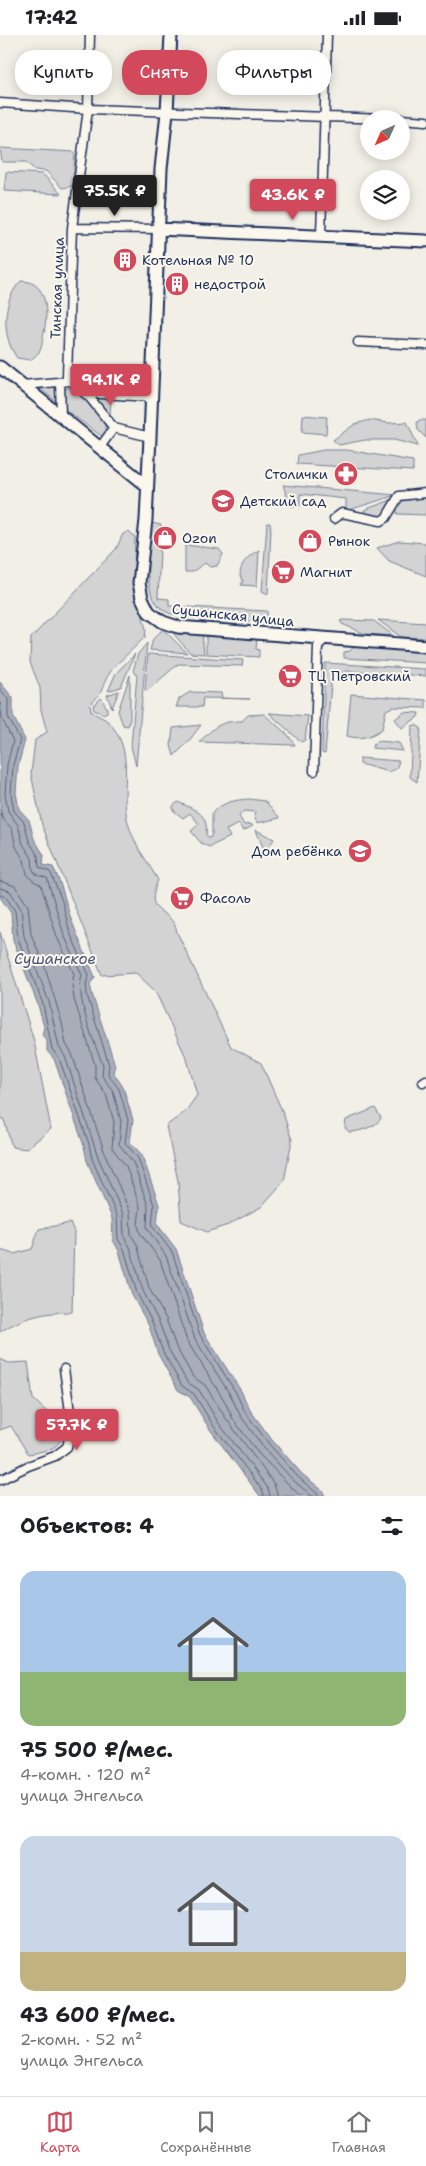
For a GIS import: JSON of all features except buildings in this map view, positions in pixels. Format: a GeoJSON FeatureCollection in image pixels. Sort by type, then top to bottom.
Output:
{"type":"FeatureCollection","features":[{"type":"Feature","properties":{"kind":"main road","name":"Сушанская улица"},"geometry":{"type":"LineString","coordinates":[[171,35],[167,112],[161,169],[150,437],[139,583],[145,605],[159,619],[178,627],[426,646]]}},
{"type":"Feature","properties":{"kind":"main road"},"geometry":{"type":"LineString","coordinates":[[158,229],[426,241]]}},
{"type":"Feature","properties":{"kind":"main road"},"geometry":{"type":"LineString","coordinates":[[0,367],[146,485]]}},
{"type":"Feature","properties":{"kind":"street","name":"Тинская улица"},"geometry":{"type":"LineString","coordinates":[[70,381],[67,364],[72,227],[88,109],[90,35]]}},
{"type":"Feature","properties":{"kind":"street"},"geometry":{"type":"LineString","coordinates":[[321,235],[327,35]]}},
{"type":"Feature","properties":{"kind":"street"},"geometry":{"type":"LineString","coordinates":[[0,103],[88,109],[360,118]]}},
{"type":"Feature","properties":{"kind":"street"},"geometry":{"type":"LineString","coordinates":[[410,120],[426,121]]}},
{"type":"Feature","properties":{"kind":"street"},"geometry":{"type":"LineString","coordinates":[[72,227],[158,229]]}},
{"type":"Feature","properties":{"kind":"street"},"geometry":{"type":"LineString","coordinates":[[358,342],[426,345]]}},
{"type":"Feature","properties":{"kind":"street"},"geometry":{"type":"LineString","coordinates":[[22,385],[70,381],[85,393],[114,428],[150,437]]}},
{"type":"Feature","properties":{"kind":"street"},"geometry":{"type":"LineString","coordinates":[[60,382],[61,417]]}},
{"type":"Feature","properties":{"kind":"street"},"geometry":{"type":"LineString","coordinates":[[85,393],[151,397]]}},
{"type":"Feature","properties":{"kind":"street"},"geometry":{"type":"LineString","coordinates":[[100,447],[114,428]]}},
{"type":"Feature","properties":{"kind":"street"},"geometry":{"type":"LineString","coordinates":[[334,519],[342,513],[381,521],[386,518],[399,496],[426,493]]}},
{"type":"Feature","properties":{"kind":"street"},"geometry":{"type":"LineString","coordinates":[[314,771],[318,646],[326,638]]}},
{"type":"Feature","properties":{"kind":"street"},"geometry":{"type":"LineString","coordinates":[[0,1480],[28,1466],[55,1456],[67,1447],[72,1426],[64,1369]]}},
{"type":"Feature","properties":{"kind":"shaded area"},"geometry":{"type":"Polygon","coordinates":[[[0,148],[75,152],[73,186],[62,188],[46,171],[35,170],[26,162],[2,162],[0,148]]]}},
{"type":"Feature","properties":{"kind":"shaded area"},"geometry":{"type":"Polygon","coordinates":[[[6,172],[43,174],[61,194],[4,191],[6,172]]]}},
{"type":"Feature","properties":{"kind":"shaded area"},"geometry":{"type":"Polygon","coordinates":[[[21,281],[37,287],[45,301],[46,320],[41,349],[30,360],[17,358],[8,339],[6,329],[7,308],[10,298],[21,281]]]}},
{"type":"Feature","properties":{"kind":"shaded area"},"geometry":{"type":"Polygon","coordinates":[[[45,386],[52,386],[57,390],[58,403],[41,389],[45,386]]]}},
{"type":"Feature","properties":{"kind":"shaded area"},"geometry":{"type":"Polygon","coordinates":[[[70,388],[88,400],[97,411],[107,430],[103,437],[67,411],[64,405],[64,389],[70,388]]]}},
{"type":"Feature","properties":{"kind":"shaded area"},"geometry":{"type":"Polygon","coordinates":[[[90,394],[111,399],[110,417],[90,394]]]}},
{"type":"Feature","properties":{"kind":"shaded area"},"geometry":{"type":"Polygon","coordinates":[[[303,415],[327,417],[326,434],[302,432],[303,415]]]}},
{"type":"Feature","properties":{"kind":"shaded area"},"geometry":{"type":"Polygon","coordinates":[[[370,420],[388,423],[407,422],[418,446],[394,440],[365,440],[339,445],[333,440],[355,424],[370,420]]]}},
{"type":"Feature","properties":{"kind":"shaded area"},"geometry":{"type":"Polygon","coordinates":[[[419,420],[426,420],[426,438],[418,430],[417,423],[419,420]]]}},
{"type":"Feature","properties":{"kind":"shaded area"},"geometry":{"type":"Polygon","coordinates":[[[324,450],[347,450],[413,461],[413,471],[297,464],[298,455],[324,450]]]}},
{"type":"Feature","properties":{"kind":"shaded area"},"geometry":{"type":"Polygon","coordinates":[[[283,485],[396,495],[346,511],[346,499],[300,494],[300,506],[290,506],[283,485]]]}},
{"type":"Feature","properties":{"kind":"shaded area"},"geometry":{"type":"Polygon","coordinates":[[[426,497],[426,515],[397,514],[397,507],[402,501],[426,497]]]}},
{"type":"Feature","properties":{"kind":"shaded area"},"geometry":{"type":"Polygon","coordinates":[[[394,499],[384,517],[377,518],[367,515],[364,510],[394,499]]]}},
{"type":"Feature","properties":{"kind":"shaded area"},"geometry":{"type":"Polygon","coordinates":[[[151,523],[161,525],[158,598],[169,599],[169,606],[267,611],[268,623],[171,614],[160,608],[153,598],[149,587],[148,561],[151,523]]]}},
{"type":"Feature","properties":{"kind":"shaded area"},"geometry":{"type":"Polygon","coordinates":[[[267,523],[270,523],[271,530],[268,594],[262,591],[267,523]]]}},
{"type":"Feature","properties":{"kind":"shaded area"},"geometry":{"type":"Polygon","coordinates":[[[129,531],[135,537],[134,577],[146,630],[145,637],[113,668],[100,694],[90,705],[91,711],[110,723],[124,750],[127,816],[136,842],[158,880],[154,892],[156,906],[174,924],[231,1047],[261,1063],[283,1113],[292,1140],[284,1181],[261,1207],[228,1225],[207,1232],[181,1221],[178,1181],[166,1126],[186,1111],[197,1095],[187,1059],[155,991],[136,973],[102,975],[42,825],[31,774],[35,740],[47,732],[41,710],[40,688],[30,662],[31,638],[116,549],[123,534],[129,531]]]}},
{"type":"Feature","properties":{"kind":"shaded area"},"geometry":{"type":"Polygon","coordinates":[[[399,541],[426,543],[426,576],[389,561],[377,548],[399,541]]]}},
{"type":"Feature","properties":{"kind":"shaded area"},"geometry":{"type":"Polygon","coordinates":[[[185,545],[219,549],[223,554],[217,566],[210,567],[205,563],[192,572],[185,572],[185,545]]]}},
{"type":"Feature","properties":{"kind":"shaded area"},"geometry":{"type":"Polygon","coordinates":[[[259,550],[257,586],[241,585],[243,581],[240,571],[243,564],[248,557],[259,550]]]}},
{"type":"Feature","properties":{"kind":"shaded area"},"geometry":{"type":"Polygon","coordinates":[[[378,620],[426,623],[426,638],[401,637],[378,620]]]}},
{"type":"Feature","properties":{"kind":"shaded area"},"geometry":{"type":"Polygon","coordinates":[[[340,621],[374,621],[394,636],[365,634],[342,624],[340,621]]]}},
{"type":"Feature","properties":{"kind":"shaded area"},"geometry":{"type":"Polygon","coordinates":[[[163,629],[187,653],[150,650],[153,639],[163,629]]]}},
{"type":"Feature","properties":{"kind":"shaded area"},"geometry":{"type":"Polygon","coordinates":[[[172,632],[202,633],[204,654],[190,653],[172,632]]]}},
{"type":"Feature","properties":{"kind":"shaded area"},"geometry":{"type":"Polygon","coordinates":[[[208,633],[257,639],[256,649],[259,650],[259,657],[206,654],[206,636],[208,633]]]}},
{"type":"Feature","properties":{"kind":"shaded area"},"geometry":{"type":"Polygon","coordinates":[[[147,643],[136,766],[131,746],[137,675],[133,671],[138,654],[147,643]]]}},
{"type":"Feature","properties":{"kind":"shaded area"},"geometry":{"type":"Polygon","coordinates":[[[354,647],[422,652],[426,654],[426,663],[344,658],[344,652],[350,651],[354,647]]]}},
{"type":"Feature","properties":{"kind":"shaded area"},"geometry":{"type":"Polygon","coordinates":[[[135,654],[121,687],[108,691],[116,673],[135,654]]]}},
{"type":"Feature","properties":{"kind":"shaded area"},"geometry":{"type":"Polygon","coordinates":[[[148,654],[243,660],[242,666],[178,664],[148,690],[145,690],[148,654]]]}},
{"type":"Feature","properties":{"kind":"shaded area"},"geometry":{"type":"Polygon","coordinates":[[[325,663],[426,669],[426,676],[346,671],[345,673],[332,673],[325,754],[322,753],[325,663]]]}},
{"type":"Feature","properties":{"kind":"shaded area"},"geometry":{"type":"Polygon","coordinates":[[[130,675],[130,719],[128,726],[123,725],[118,711],[130,675]]]}},
{"type":"Feature","properties":{"kind":"shaded area"},"geometry":{"type":"Polygon","coordinates":[[[119,691],[112,708],[107,695],[119,691]]]}},
{"type":"Feature","properties":{"kind":"shaded area"},"geometry":{"type":"Polygon","coordinates":[[[190,692],[221,693],[222,698],[250,699],[203,698],[202,707],[176,707],[179,699],[190,692]]]}},
{"type":"Feature","properties":{"kind":"shaded area"},"geometry":{"type":"Polygon","coordinates":[[[351,694],[426,700],[426,708],[393,707],[386,710],[382,729],[365,737],[357,738],[347,736],[351,694]]]}},
{"type":"Feature","properties":{"kind":"shaded area"},"geometry":{"type":"Polygon","coordinates":[[[101,698],[107,708],[107,712],[103,714],[94,710],[93,706],[101,698]]]}},
{"type":"Feature","properties":{"kind":"shaded area"},"geometry":{"type":"Polygon","coordinates":[[[404,712],[419,713],[418,717],[402,728],[395,719],[404,712]]]}},
{"type":"Feature","properties":{"kind":"shaded area"},"geometry":{"type":"Polygon","coordinates":[[[269,713],[308,716],[305,740],[301,742],[269,713]]]}},
{"type":"Feature","properties":{"kind":"shaded area"},"geometry":{"type":"Polygon","coordinates":[[[264,714],[288,735],[295,745],[199,742],[218,726],[228,722],[242,721],[248,715],[264,714]]]}},
{"type":"Feature","properties":{"kind":"shaded area"},"geometry":{"type":"Polygon","coordinates":[[[201,725],[174,756],[171,745],[173,728],[201,725]]]}},
{"type":"Feature","properties":{"kind":"shaded area"},"geometry":{"type":"Polygon","coordinates":[[[416,725],[421,728],[417,782],[410,777],[412,726],[416,725]]]}},
{"type":"Feature","properties":{"kind":"shaded area"},"geometry":{"type":"Polygon","coordinates":[[[379,741],[399,743],[403,751],[372,748],[379,741]]]}},
{"type":"Feature","properties":{"kind":"shaded area"},"geometry":{"type":"Polygon","coordinates":[[[360,758],[399,761],[396,769],[389,772],[360,764],[360,758]]]}},
{"type":"Feature","properties":{"kind":"shaded area"},"geometry":{"type":"Polygon","coordinates":[[[249,799],[265,801],[280,818],[257,823],[254,816],[255,812],[244,811],[239,816],[244,825],[251,824],[253,826],[243,831],[239,824],[226,830],[230,837],[209,847],[201,843],[191,831],[199,824],[190,813],[183,818],[173,810],[173,806],[178,802],[200,813],[205,822],[206,835],[210,838],[212,834],[212,813],[220,806],[229,802],[249,799]]]}},
{"type":"Feature","properties":{"kind":"shaded area"},"geometry":{"type":"Polygon","coordinates":[[[256,830],[274,839],[265,852],[256,830]]]}},
{"type":"Feature","properties":{"kind":"shaded area"},"geometry":{"type":"Polygon","coordinates":[[[0,932],[34,1041],[51,1129],[26,1149],[12,1147],[4,1120],[0,1117],[0,932]]]}},
{"type":"Feature","properties":{"kind":"shaded area"},"geometry":{"type":"Polygon","coordinates":[[[375,1108],[381,1118],[376,1124],[353,1132],[349,1132],[345,1128],[346,1120],[375,1108]]]}},
{"type":"Feature","properties":{"kind":"shaded area"},"geometry":{"type":"Polygon","coordinates":[[[70,1223],[74,1231],[72,1312],[34,1316],[0,1332],[0,1250],[14,1254],[32,1249],[39,1229],[70,1223]]]}},
{"type":"Feature","properties":{"kind":"shaded area"},"geometry":{"type":"Polygon","coordinates":[[[0,1359],[9,1363],[28,1362],[33,1399],[47,1412],[62,1413],[63,1433],[58,1444],[53,1448],[28,1454],[11,1426],[0,1430],[0,1359]]]}},
{"type":"Feature","properties":{"kind":"water","name":"Сушанское"},"geometry":{"type":"Polygon","coordinates":[[[0,682],[13,698],[13,716],[25,740],[18,766],[16,793],[19,809],[29,820],[34,839],[44,855],[43,865],[53,867],[56,873],[71,919],[95,977],[90,984],[92,994],[115,1065],[113,1072],[123,1087],[133,1120],[130,1142],[142,1155],[159,1205],[157,1224],[176,1249],[204,1333],[241,1391],[250,1410],[272,1440],[302,1474],[322,1490],[325,1496],[260,1496],[209,1428],[190,1397],[178,1390],[158,1354],[149,1326],[132,1295],[119,1251],[113,1240],[112,1218],[87,1161],[84,1146],[54,1059],[47,1051],[47,1041],[42,1035],[44,1027],[38,1005],[13,940],[11,913],[0,897],[0,682]]]}},
{"type":"Feature","properties":{"kind":"place","name":"Котельная № 10"},"geometry":{"type":"Point","coordinates":[125,260]}},
{"type":"Feature","properties":{"kind":"place","name":"недострой"},"geometry":{"type":"Point","coordinates":[177,284]}},
{"type":"Feature","properties":{"kind":"place","name":"Столички"},"geometry":{"type":"Point","coordinates":[346,474]}},
{"type":"Feature","properties":{"kind":"place","name":"Детский сад"},"geometry":{"type":"Point","coordinates":[223,501]}},
{"type":"Feature","properties":{"kind":"place","name":"Ozon"},"geometry":{"type":"Point","coordinates":[165,538]}},
{"type":"Feature","properties":{"kind":"place","name":"Рынок"},"geometry":{"type":"Point","coordinates":[310,541]}},
{"type":"Feature","properties":{"kind":"place","name":"Магнит"},"geometry":{"type":"Point","coordinates":[283,572]}},
{"type":"Feature","properties":{"kind":"place","name":"ТЦ Петровский"},"geometry":{"type":"Point","coordinates":[290,676]}},
{"type":"Feature","properties":{"kind":"place","name":"Дом ребёнка"},"geometry":{"type":"Point","coordinates":[360,851]}},
{"type":"Feature","properties":{"kind":"place","name":"Фасоль"},"geometry":{"type":"Point","coordinates":[182,898]}}]}
